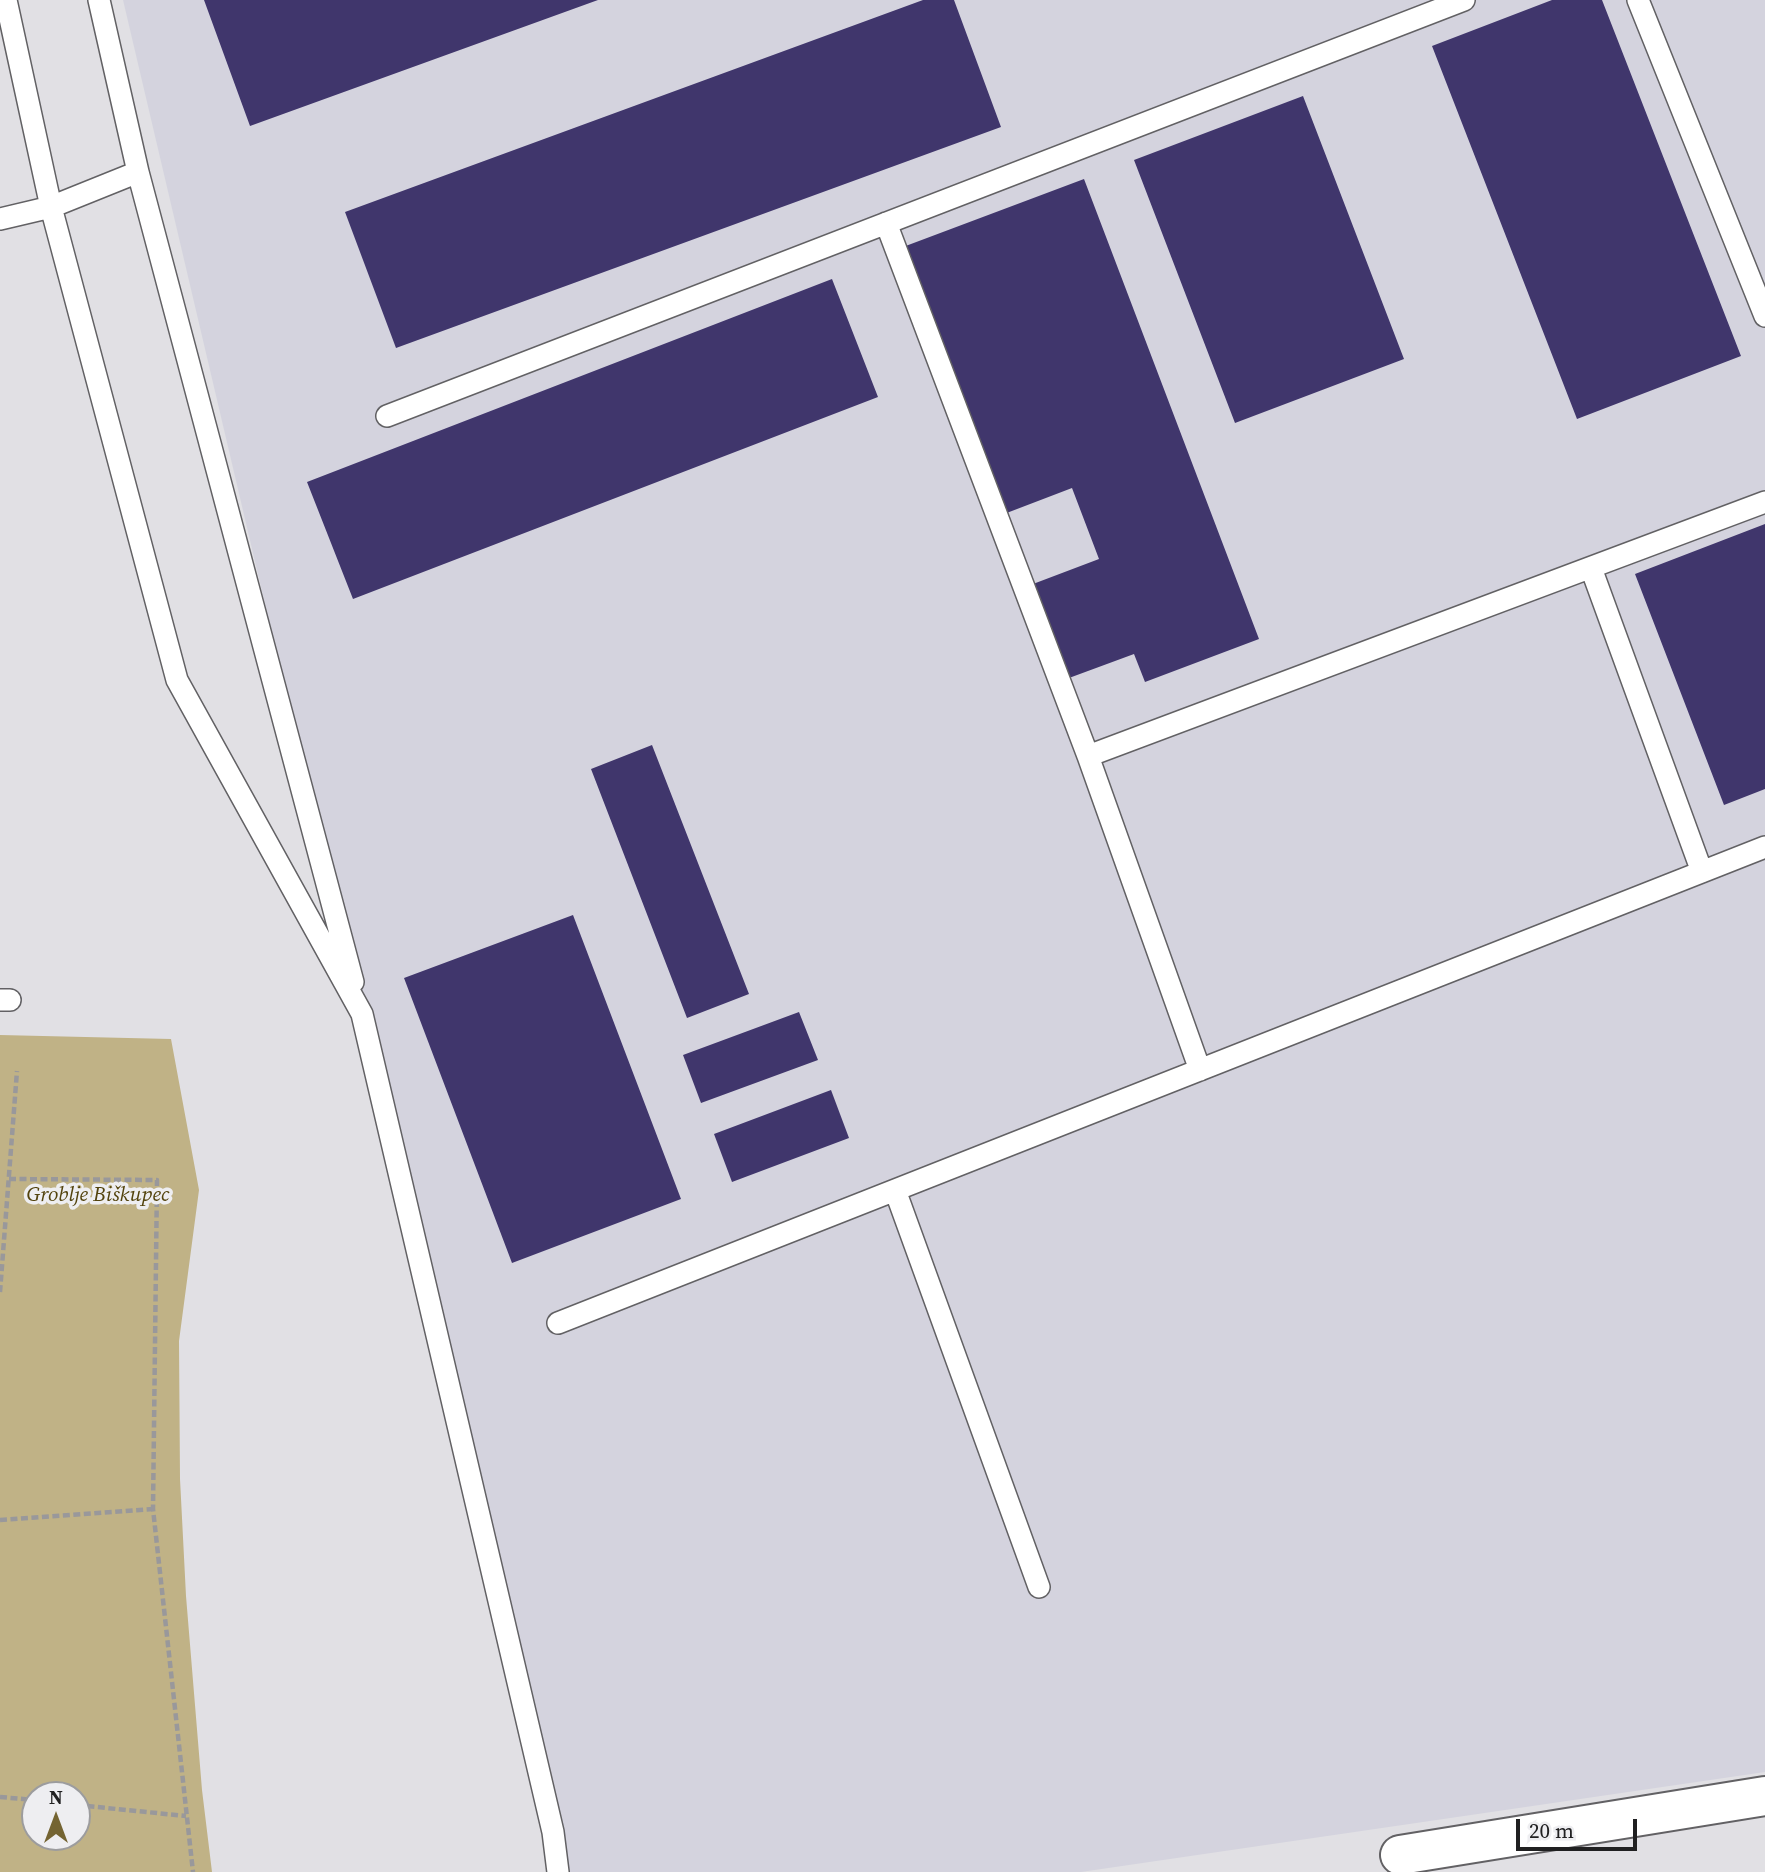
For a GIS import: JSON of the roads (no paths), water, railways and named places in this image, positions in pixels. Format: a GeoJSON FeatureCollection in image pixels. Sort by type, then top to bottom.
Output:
{"type":"FeatureCollection","features":[{"type":"Feature","properties":{"kind":"street"},"geometry":{"type":"LineString","coordinates":[[1400,1855],[1765,1796]]}},
{"type":"Feature","properties":{"kind":"lane"},"geometry":{"type":"LineString","coordinates":[[6,0],[51,207],[177,680],[362,1014]]}},
{"type":"Feature","properties":{"kind":"lane"},"geometry":{"type":"LineString","coordinates":[[99,0],[138,172],[362,1014],[553,1832],[558,1872]]}},
{"type":"Feature","properties":{"kind":"lane"},"geometry":{"type":"LineString","coordinates":[[387,416],[1464,0]]}},
{"type":"Feature","properties":{"kind":"lane"},"geometry":{"type":"LineString","coordinates":[[1637,0],[1765,316]]}},
{"type":"Feature","properties":{"kind":"lane"},"geometry":{"type":"LineString","coordinates":[[0,219],[51,207],[138,172]]}},
{"type":"Feature","properties":{"kind":"lane"},"geometry":{"type":"LineString","coordinates":[[886,223],[1088,757],[1200,1070]]}},
{"type":"Feature","properties":{"kind":"lane"},"geometry":{"type":"LineString","coordinates":[[1088,757],[1765,502]]}},
{"type":"Feature","properties":{"kind":"lane"},"geometry":{"type":"LineString","coordinates":[[1591,568],[1702,872]]}},
{"type":"Feature","properties":{"kind":"lane"},"geometry":{"type":"LineString","coordinates":[[558,1323],[1765,848]]}},
{"type":"Feature","properties":{"kind":"lane"},"geometry":{"type":"LineString","coordinates":[[895,1190],[1039,1587]]}},
{"type":"Feature","properties":{"kind":"park label","name":"Groblje Biškupec"},"geometry":{"type":"Point","coordinates":[98,1196]}}]}
